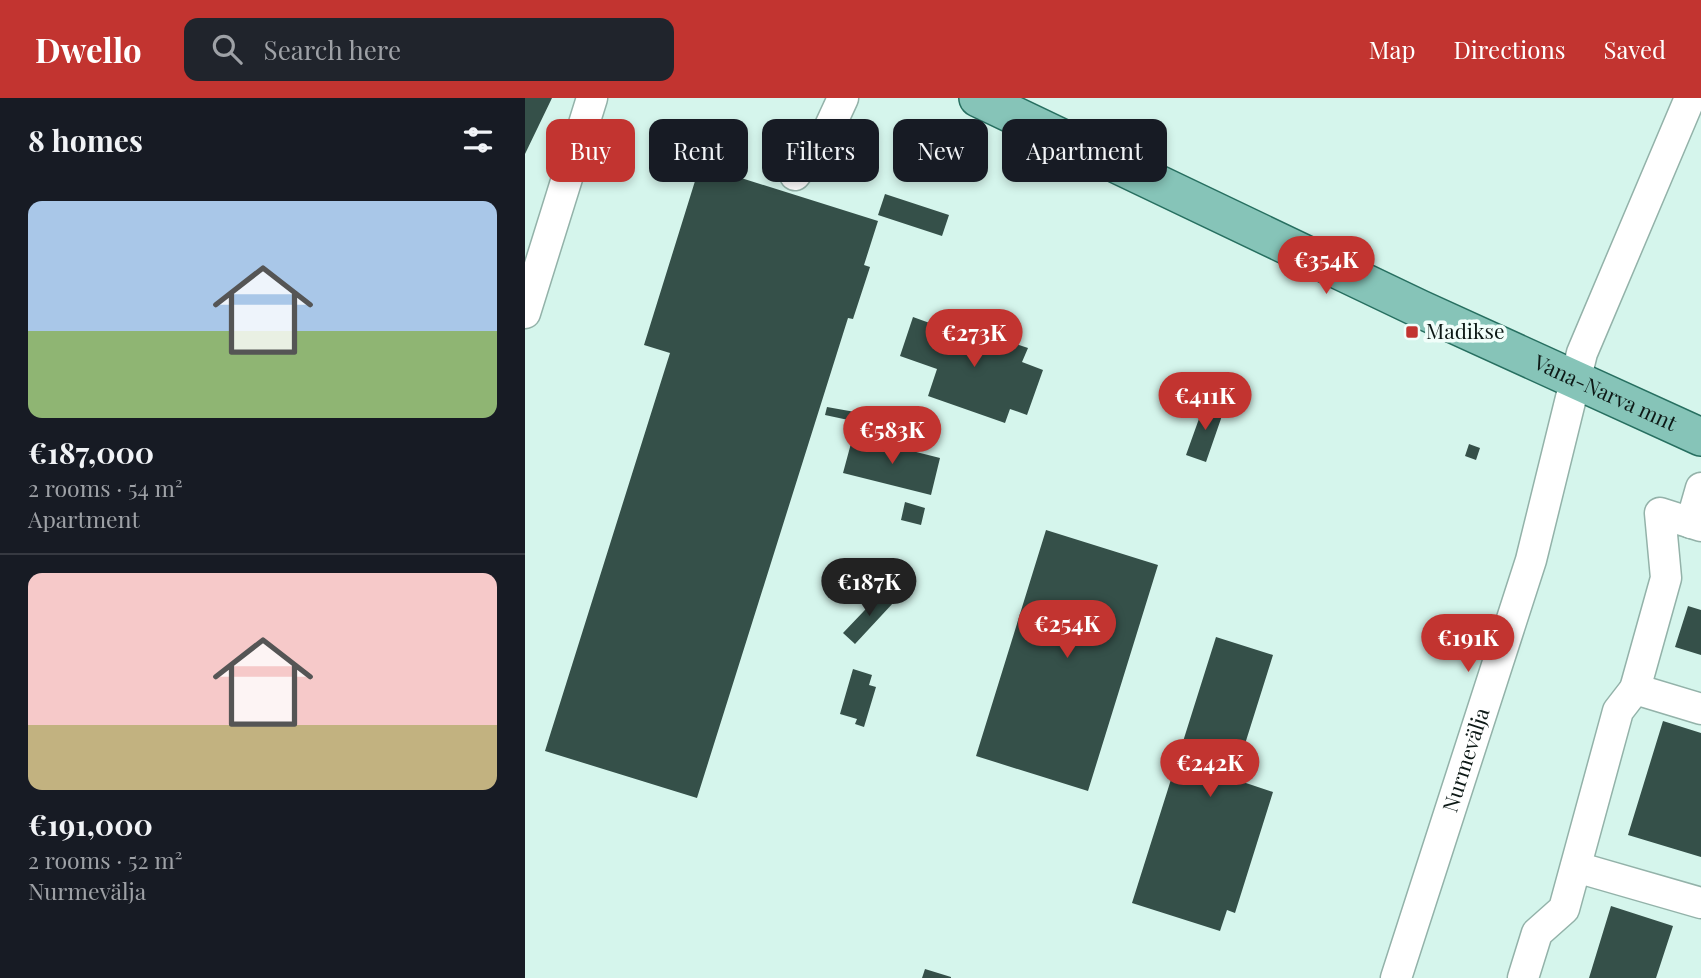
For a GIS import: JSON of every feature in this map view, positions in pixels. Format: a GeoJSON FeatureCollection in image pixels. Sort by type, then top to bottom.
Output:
{"type":"FeatureCollection","features":[{"type":"Feature","properties":{"kind":"main road","name":"Vana-Narva mnt"},"geometry":{"type":"LineString","coordinates":[[978,98],[1701,437]]}},
{"type":"Feature","properties":{"kind":"street"},"geometry":{"type":"LineString","coordinates":[[525,313],[592,98]]}},
{"type":"Feature","properties":{"kind":"street"},"geometry":{"type":"LineString","coordinates":[[834,119],[843,98]]}},
{"type":"Feature","properties":{"kind":"street"},"geometry":{"type":"LineString","coordinates":[[1575,379],[1582,354],[1690,98]]}},
{"type":"Feature","properties":{"kind":"street","name":"Nurmevälja"},"geometry":{"type":"LineString","coordinates":[[1396,978],[1531,560],[1575,379]]}},
{"type":"Feature","properties":{"kind":"street"},"geometry":{"type":"LineString","coordinates":[[1523,978],[1537,933],[1564,909],[1618,711],[1635,689],[1666,578],[1660,513],[1696,524],[1701,488]]}},
{"type":"Feature","properties":{"kind":"street"},"geometry":{"type":"LineString","coordinates":[[1635,689],[1701,709]]}},
{"type":"Feature","properties":{"kind":"street"},"geometry":{"type":"LineString","coordinates":[[1576,867],[1701,903]]}},
{"type":"Feature","properties":{"kind":"building"},"geometry":{"type":"Polygon","coordinates":[[[525,98],[552,98],[525,154],[525,98]]]}},
{"type":"Feature","properties":{"kind":"building"},"geometry":{"type":"Polygon","coordinates":[[[748,180],[878,221],[864,265],[870,267],[853,319],[848,318],[697,798],[545,751],[670,353],[644,345],[695,182],[748,180]]]}},
{"type":"Feature","properties":{"kind":"building"},"geometry":{"type":"Polygon","coordinates":[[[885,194],[949,215],[942,236],[878,215],[885,194]]]}},
{"type":"Feature","properties":{"kind":"building"},"geometry":{"type":"Polygon","coordinates":[[[913,317],[949,330],[952,322],[1028,348],[1022,362],[1043,370],[1027,415],[1010,409],[1005,423],[928,396],[937,369],[900,356],[913,317]]]}},
{"type":"Feature","properties":{"kind":"building"},"geometry":{"type":"Polygon","coordinates":[[[1205,402],[1224,410],[1206,462],[1186,455],[1205,402]]]}},
{"type":"Feature","properties":{"kind":"building"},"geometry":{"type":"Polygon","coordinates":[[[827,407],[855,412],[853,421],[825,415],[827,407]]]}},
{"type":"Feature","properties":{"kind":"building"},"geometry":{"type":"Polygon","coordinates":[[[853,436],[940,458],[931,495],[843,473],[853,436]]]}},
{"type":"Feature","properties":{"kind":"building"},"geometry":{"type":"Polygon","coordinates":[[[1469,444],[1480,448],[1476,460],[1465,456],[1469,444]]]}},
{"type":"Feature","properties":{"kind":"building"},"geometry":{"type":"Polygon","coordinates":[[[905,502],[925,508],[921,525],[901,520],[905,502]]]}},
{"type":"Feature","properties":{"kind":"building"},"geometry":{"type":"Polygon","coordinates":[[[1046,530],[1158,565],[1088,791],[976,756],[1046,530]]]}},
{"type":"Feature","properties":{"kind":"building"},"geometry":{"type":"Polygon","coordinates":[[[883,591],[894,602],[855,644],[843,633],[883,591]]]}},
{"type":"Feature","properties":{"kind":"building"},"geometry":{"type":"Polygon","coordinates":[[[1688,606],[1701,610],[1701,655],[1675,647],[1688,606]]]}},
{"type":"Feature","properties":{"kind":"building"},"geometry":{"type":"Polygon","coordinates":[[[1216,637],[1273,655],[1234,779],[1273,792],[1235,913],[1227,910],[1220,931],[1132,903],[1216,637]]]}},
{"type":"Feature","properties":{"kind":"building"},"geometry":{"type":"Polygon","coordinates":[[[853,669],[872,675],[869,685],[876,687],[864,727],[855,724],[857,719],[840,714],[853,669]]]}},
{"type":"Feature","properties":{"kind":"building"},"geometry":{"type":"Polygon","coordinates":[[[1663,721],[1701,733],[1701,857],[1628,835],[1663,721]]]}},
{"type":"Feature","properties":{"kind":"building"},"geometry":{"type":"Polygon","coordinates":[[[1611,906],[1673,926],[1656,978],[1589,978],[1611,906]]]}},
{"type":"Feature","properties":{"kind":"building"},"geometry":{"type":"Polygon","coordinates":[[[925,969],[951,977],[951,978],[922,978],[925,969]]]}},
{"type":"Feature","properties":{"kind":"place","name":"Madikse"},"geometry":{"type":"Point","coordinates":[1412,332]}}]}
